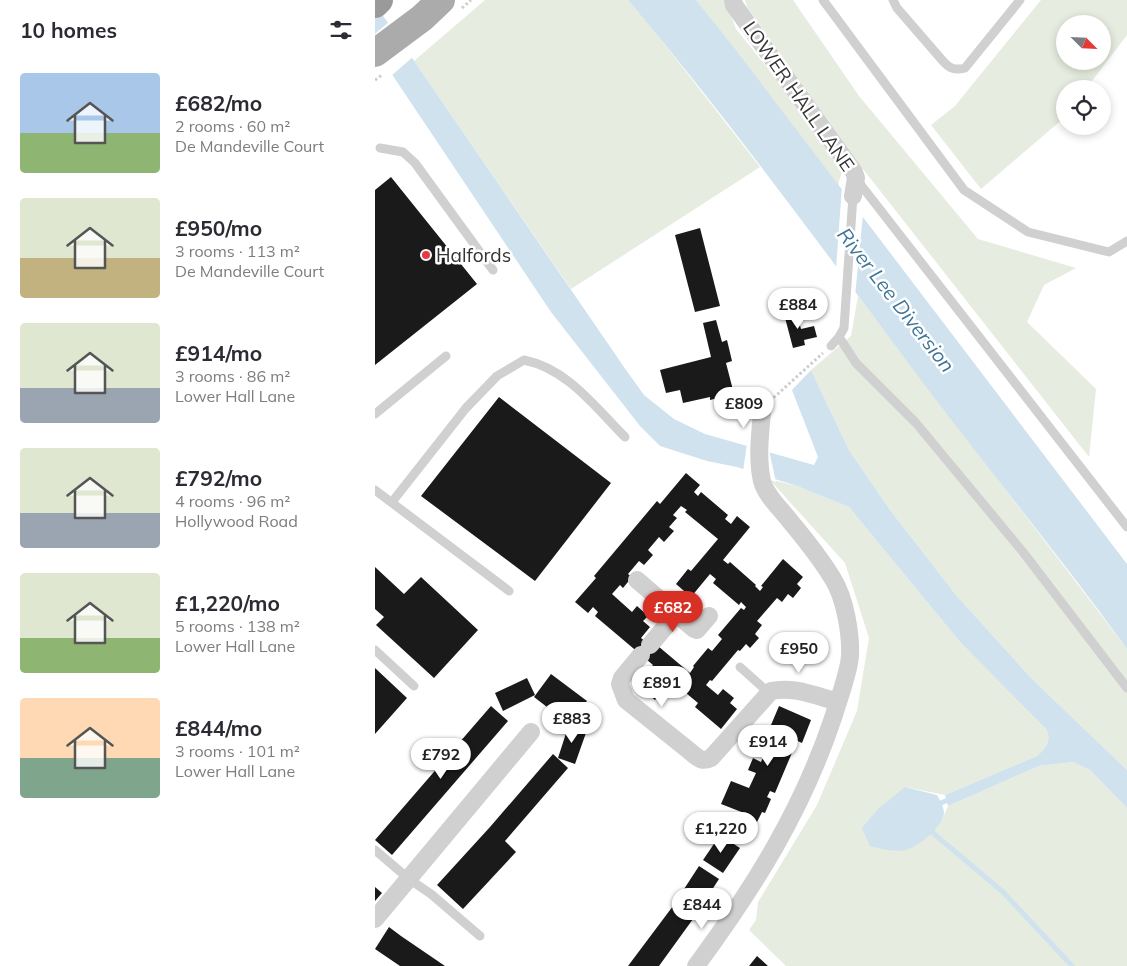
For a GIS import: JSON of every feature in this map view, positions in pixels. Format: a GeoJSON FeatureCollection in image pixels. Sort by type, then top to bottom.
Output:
{"type":"FeatureCollection","features":[{"type":"Feature","properties":{"kind":"highway"},"geometry":{"type":"LineString","coordinates":[[375,4],[379,0]]}},
{"type":"Feature","properties":{"kind":"main road"},"geometry":{"type":"LineString","coordinates":[[375,53],[422,18],[441,0]]}},
{"type":"Feature","properties":{"kind":"street","name":"LOWER HALL LANE"},"geometry":{"type":"LineString","coordinates":[[733,0],[745,20],[854,172],[856,178],[853,196]]}},
{"type":"Feature","properties":{"kind":"street"},"geometry":{"type":"LineString","coordinates":[[696,966],[735,913],[766,864],[807,785],[823,747],[850,657],[849,636],[839,590],[804,538],[767,492],[762,480],[760,447],[763,413]]}},
{"type":"Feature","properties":{"kind":"street"},"geometry":{"type":"LineString","coordinates":[[637,580],[694,630],[697,630],[709,616]]}},
{"type":"Feature","properties":{"kind":"street"},"geometry":{"type":"LineString","coordinates":[[676,614],[622,678],[620,684],[626,700],[700,760],[705,761],[711,758],[771,690],[782,688],[794,690],[838,702]]}},
{"type":"Feature","properties":{"kind":"street"},"geometry":{"type":"LineString","coordinates":[[375,919],[531,732]]}},
{"type":"Feature","properties":{"kind":"lane"},"geometry":{"type":"LineString","coordinates":[[823,0],[965,190],[1028,232],[1109,252],[1127,241]]}},
{"type":"Feature","properties":{"kind":"lane"},"geometry":{"type":"LineString","coordinates":[[893,0],[897,8],[948,67],[955,70],[965,68],[1019,0]]}},
{"type":"Feature","properties":{"kind":"lane"},"geometry":{"type":"LineString","coordinates":[[380,148],[403,152],[415,163],[493,270]]}},
{"type":"Feature","properties":{"kind":"lane"},"geometry":{"type":"LineString","coordinates":[[856,178],[1127,527]]}},
{"type":"Feature","properties":{"kind":"lane","name":"LOWER HALL LANE"},"geometry":{"type":"LineString","coordinates":[[831,346],[839,337],[843,328],[853,196]]}},
{"type":"Feature","properties":{"kind":"lane"},"geometry":{"type":"LineString","coordinates":[[839,337],[856,363],[916,423],[1023,552],[1127,688]]}},
{"type":"Feature","properties":{"kind":"lane"},"geometry":{"type":"LineString","coordinates":[[375,414],[447,356]]}},
{"type":"Feature","properties":{"kind":"lane"},"geometry":{"type":"LineString","coordinates":[[392,502],[466,408],[497,376],[524,360],[542,365],[568,380],[625,437]]}},
{"type":"Feature","properties":{"kind":"lane"},"geometry":{"type":"LineString","coordinates":[[375,490],[509,591]]}},
{"type":"Feature","properties":{"kind":"lane"},"geometry":{"type":"LineString","coordinates":[[375,650],[413,686]]}},
{"type":"Feature","properties":{"kind":"lane"},"geometry":{"type":"LineString","coordinates":[[740,667],[769,693]]}},
{"type":"Feature","properties":{"kind":"lane"},"geometry":{"type":"LineString","coordinates":[[375,850],[480,936]]}},
{"type":"Feature","properties":{"kind":"path"},"geometry":{"type":"LineString","coordinates":[[763,413],[765,405],[831,346]]}},
{"type":"Feature","properties":{"kind":"shaded area"},"geometry":{"type":"Polygon","coordinates":[[[485,0],[628,0],[760,167],[571,289],[414,61],[485,0]]]}},
{"type":"Feature","properties":{"kind":"shaded area"},"geometry":{"type":"Polygon","coordinates":[[[696,0],[725,0],[736,29],[802,111],[842,172],[838,185],[696,0]]]}},
{"type":"Feature","properties":{"kind":"shaded area"},"geometry":{"type":"Polygon","coordinates":[[[745,0],[793,0],[859,96],[978,239],[1076,268],[1044,285],[1027,322],[1096,389],[1089,457],[863,169],[747,7],[745,0]]]}},
{"type":"Feature","properties":{"kind":"shaded area"},"geometry":{"type":"Polygon","coordinates":[[[1041,0],[1127,0],[1127,35],[1111,56],[1111,15],[1056,15],[1056,70],[1100,70],[1093,80],[1056,80],[1056,125],[981,189],[931,125],[955,106],[1041,0]]]}},
{"type":"Feature","properties":{"kind":"shaded area"},"geometry":{"type":"Polygon","coordinates":[[[858,296],[1127,649],[1127,770],[1031,678],[956,595],[890,510],[849,450],[811,370],[851,336],[858,296]]]}},
{"type":"Feature","properties":{"kind":"shaded area"},"geometry":{"type":"Polygon","coordinates":[[[769,479],[797,486],[849,507],[960,642],[1048,733],[1047,744],[1037,756],[945,795],[905,787],[942,820],[948,806],[1039,766],[1073,762],[1090,770],[1127,808],[1127,966],[786,966],[749,930],[756,920],[758,902],[817,805],[857,711],[869,638],[845,563],[769,479]]]}},
{"type":"Feature","properties":{"kind":"water","name":"River Lee Diversion"},"geometry":{"type":"Polygon","coordinates":[[[628,0],[696,0],[735,49],[1127,564],[1127,649],[742,142],[628,0]]]}},
{"type":"Feature","properties":{"kind":"water"},"geometry":{"type":"Polygon","coordinates":[[[375,4],[644,395],[674,419],[705,434],[814,465],[818,457],[792,390],[811,370],[849,450],[890,510],[956,595],[1031,678],[1127,770],[1127,808],[1090,770],[1073,762],[1039,766],[948,806],[945,795],[1037,756],[1048,741],[1046,729],[960,642],[849,507],[797,486],[660,446],[640,426],[551,312],[375,49],[375,4]]]}},
{"type":"Feature","properties":{"kind":"water"},"geometry":{"type":"Polygon","coordinates":[[[905,787],[937,795],[944,811],[940,824],[919,844],[909,849],[895,851],[870,846],[862,828],[878,809],[905,787]]]}},
{"type":"Feature","properties":{"kind":"pier"},"geometry":{"type":"Polygon","coordinates":[[[390,21],[414,56],[391,76],[375,53],[375,34],[390,21]]]}},
{"type":"Feature","properties":{"kind":"pier"},"geometry":{"type":"Polygon","coordinates":[[[842,186],[863,214],[855,296],[836,269],[842,186]]]}},
{"type":"Feature","properties":{"kind":"pier"},"geometry":{"type":"Polygon","coordinates":[[[747,444],[769,450],[776,482],[743,471],[747,444]]]}},
{"type":"Feature","properties":{"kind":"building"},"geometry":{"type":"Polygon","coordinates":[[[391,177],[477,284],[375,365],[375,190],[391,177]]]}},
{"type":"Feature","properties":{"kind":"building"},"geometry":{"type":"Polygon","coordinates":[[[700,228],[720,306],[695,312],[675,235],[700,228]]]}},
{"type":"Feature","properties":{"kind":"building"},"geometry":{"type":"Polygon","coordinates":[[[796,311],[801,329],[814,326],[817,337],[804,340],[805,345],[793,348],[784,314],[796,311]]]}},
{"type":"Feature","properties":{"kind":"building"},"geometry":{"type":"Polygon","coordinates":[[[716,320],[722,342],[727,340],[732,361],[726,363],[734,394],[710,400],[710,397],[683,403],[680,390],[666,393],[660,370],[711,357],[703,323],[716,320]]]}},
{"type":"Feature","properties":{"kind":"building"},"geometry":{"type":"Polygon","coordinates":[[[499,397],[611,483],[535,581],[421,496],[499,397]]]}},
{"type":"Feature","properties":{"kind":"building"},"geometry":{"type":"Polygon","coordinates":[[[686,473],[700,485],[694,492],[698,496],[701,492],[728,515],[725,519],[731,524],[737,516],[750,527],[723,560],[728,564],[730,562],[756,585],[760,591],[763,587],[761,586],[783,559],[803,577],[797,584],[801,588],[793,598],[788,594],[782,602],[777,598],[757,621],[762,625],[755,634],[759,638],[750,648],[746,644],[740,651],[738,650],[712,681],[710,680],[706,685],[718,695],[723,689],[734,698],[730,703],[737,709],[721,729],[695,707],[698,703],[668,678],[664,683],[667,686],[655,700],[635,683],[647,668],[649,670],[653,665],[595,616],[598,612],[593,607],[588,613],[575,602],[596,578],[594,576],[657,501],[660,504],[686,473]],[[681,506],[673,515],[677,518],[669,527],[674,531],[664,542],[659,537],[648,550],[653,555],[644,565],[639,561],[628,574],[632,577],[623,588],[620,585],[612,594],[632,612],[637,606],[648,616],[643,621],[650,627],[641,638],[655,649],[658,646],[690,673],[693,666],[708,648],[712,651],[722,639],[718,635],[741,608],[744,610],[746,607],[741,602],[739,605],[713,583],[716,579],[710,574],[691,597],[676,584],[688,569],[691,571],[718,539],[685,512],[687,510],[681,506]]]}},
{"type":"Feature","properties":{"kind":"building"},"geometry":{"type":"Polygon","coordinates":[[[375,567],[404,594],[421,577],[478,630],[434,678],[376,625],[384,617],[375,609],[375,567]]]}},
{"type":"Feature","properties":{"kind":"building"},"geometry":{"type":"Polygon","coordinates":[[[375,668],[407,698],[375,734],[375,668]]]}},
{"type":"Feature","properties":{"kind":"building"},"geometry":{"type":"Polygon","coordinates":[[[551,674],[587,701],[569,724],[534,697],[551,674]]]}},
{"type":"Feature","properties":{"kind":"building"},"geometry":{"type":"Polygon","coordinates":[[[527,678],[535,695],[503,711],[495,693],[527,678]]]}},
{"type":"Feature","properties":{"kind":"building"},"geometry":{"type":"Polygon","coordinates":[[[491,706],[508,721],[392,855],[375,840],[491,706]]]}},
{"type":"Feature","properties":{"kind":"building"},"geometry":{"type":"Polygon","coordinates":[[[779,706],[811,720],[802,743],[791,738],[788,746],[794,748],[775,793],[770,791],[767,797],[771,799],[765,813],[762,812],[756,824],[742,818],[744,813],[721,804],[731,781],[749,788],[756,773],[748,770],[753,758],[761,762],[776,727],[771,725],[779,706]]]}},
{"type":"Feature","properties":{"kind":"building"},"geometry":{"type":"Polygon","coordinates":[[[569,724],[587,730],[575,764],[558,758],[569,724]]]}},
{"type":"Feature","properties":{"kind":"building"},"geometry":{"type":"Polygon","coordinates":[[[553,754],[568,768],[505,841],[516,852],[463,909],[437,885],[553,754]]]}},
{"type":"Feature","properties":{"kind":"building"},"geometry":{"type":"Polygon","coordinates":[[[720,835],[740,848],[723,873],[703,860],[720,835]]]}},
{"type":"Feature","properties":{"kind":"building"},"geometry":{"type":"Polygon","coordinates":[[[699,866],[719,879],[693,919],[659,966],[628,966],[673,906],[699,866]]]}},
{"type":"Feature","properties":{"kind":"building"},"geometry":{"type":"Polygon","coordinates":[[[375,887],[382,893],[375,901],[375,887]]]}},
{"type":"Feature","properties":{"kind":"building"},"geometry":{"type":"Polygon","coordinates":[[[389,927],[445,966],[400,966],[375,949],[389,927]]]}},
{"type":"Feature","properties":{"kind":"building"},"geometry":{"type":"Polygon","coordinates":[[[757,956],[768,966],[749,966],[757,956]]]}},
{"type":"Feature","properties":{"kind":"waterway"},"geometry":{"type":"LineString","coordinates":[[941,803],[952,798]]}},
{"type":"Feature","properties":{"kind":"waterway"},"geometry":{"type":"LineString","coordinates":[[933,833],[1003,892],[1072,966]]}},
{"type":"Feature","properties":{"kind":"place","name":"Halfords"},"geometry":{"type":"Point","coordinates":[426,255]}}]}
